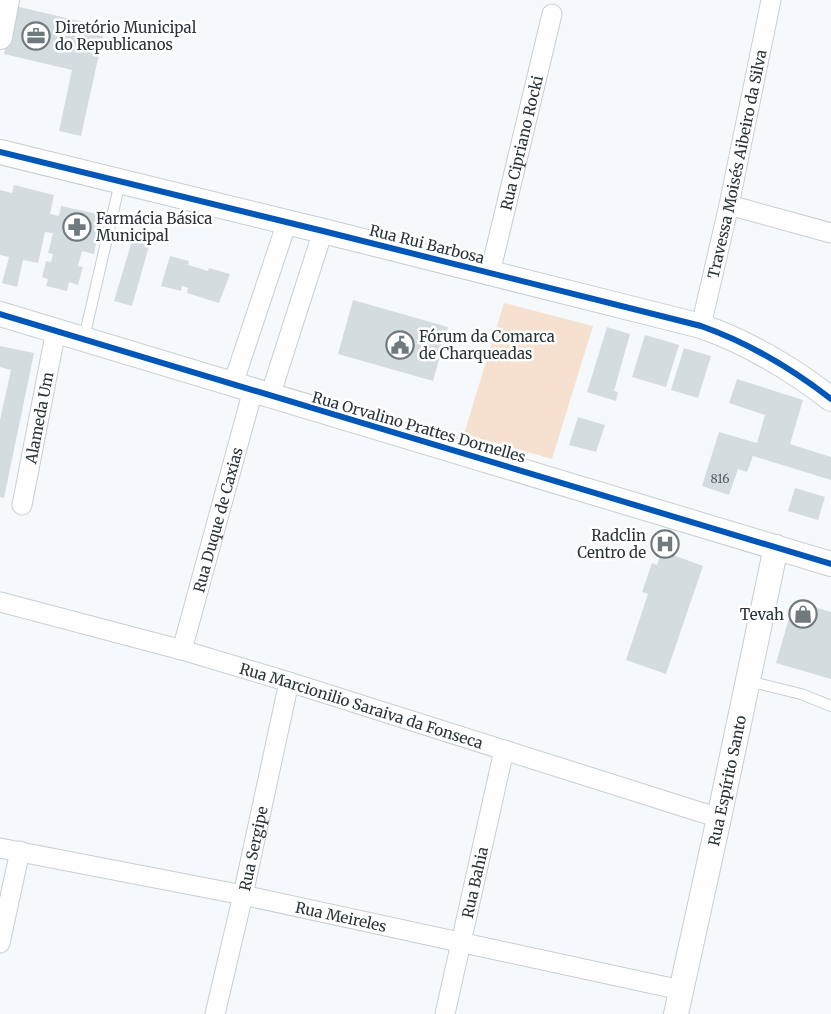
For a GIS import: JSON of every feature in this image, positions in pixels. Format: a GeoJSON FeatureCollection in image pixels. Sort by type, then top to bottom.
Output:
{"type":"FeatureCollection","features":[{"type":"Feature","properties":{"kind":"street"},"geometry":{"type":"LineString","coordinates":[[0,37],[7,0]]}},
{"type":"Feature","properties":{"kind":"street","name":"Travessa Moisés Aibeiro da Silva"},"geometry":{"type":"LineString","coordinates":[[701,326],[729,205],[771,0]]}},
{"type":"Feature","properties":{"kind":"street","name":"Rua Cipriano Rocki"},"geometry":{"type":"LineString","coordinates":[[490,273],[552,14]]}},
{"type":"Feature","properties":{"kind":"street","name":"Rua Rui Barbosa"},"geometry":{"type":"LineString","coordinates":[[0,152],[701,326],[774,358],[800,375],[831,400]]}},
{"type":"Feature","properties":{"kind":"street"},"geometry":{"type":"LineString","coordinates":[[729,205],[831,233]]}},
{"type":"Feature","properties":{"kind":"street"},"geometry":{"type":"LineString","coordinates":[[252,390],[287,222]]}},
{"type":"Feature","properties":{"kind":"street"},"geometry":{"type":"LineString","coordinates":[[252,390],[323,231]]}},
{"type":"Feature","properties":{"kind":"street","name":"Rua Orvalino Prattes Dornelles"},"geometry":{"type":"LineString","coordinates":[[0,314],[831,564]]}},
{"type":"Feature","properties":{"kind":"street","name":"Alameda Um"},"geometry":{"type":"LineString","coordinates":[[22,505],[56,330]]}},
{"type":"Feature","properties":{"kind":"street","name":"Rua Duque de Caxias"},"geometry":{"type":"LineString","coordinates":[[182,650],[252,390]]}},
{"type":"Feature","properties":{"kind":"street","name":"Rua Espírito Santo"},"geometry":{"type":"LineString","coordinates":[[676,1014],[720,818],[776,547]]}},
{"type":"Feature","properties":{"kind":"street","name":"Rua Marcionilio Saraiva da Fonseca"},"geometry":{"type":"LineString","coordinates":[[0,602],[182,650],[289,682],[720,818]]}},
{"type":"Feature","properties":{"kind":"street","name":"Rua Sergipe"},"geometry":{"type":"LineString","coordinates":[[215,1014],[244,896],[289,682]]}},
{"type":"Feature","properties":{"kind":"street","name":"Rua Bahia"},"geometry":{"type":"LineString","coordinates":[[445,1014],[504,750]]}},
{"type":"Feature","properties":{"kind":"street","name":"Rua Meireles"},"geometry":{"type":"LineString","coordinates":[[0,848],[244,896],[681,990]]}},
{"type":"Feature","properties":{"kind":"street"},"geometry":{"type":"LineString","coordinates":[[0,943],[20,852]]}},
{"type":"Feature","properties":{"kind":"lane"},"geometry":{"type":"LineString","coordinates":[[84,338],[120,182]]}},
{"type":"Feature","properties":{"kind":"lane"},"geometry":{"type":"LineString","coordinates":[[748,681],[801,694],[831,706]]}},
{"type":"Feature","properties":{"kind":"shaded area"},"geometry":{"type":"Polygon","coordinates":[[[504,303],[593,326],[552,459],[464,434],[504,303]]]}},
{"type":"Feature","properties":{"kind":"building"},"geometry":{"type":"Polygon","coordinates":[[[15,6],[105,27],[81,136],[59,131],[72,70],[4,54],[15,6]]]}},
{"type":"Feature","properties":{"kind":"building"},"geometry":{"type":"Polygon","coordinates":[[[14,185],[54,195],[50,214],[59,216],[61,206],[102,215],[94,254],[82,251],[78,266],[83,267],[78,285],[69,282],[67,291],[46,286],[48,279],[42,277],[46,261],[51,262],[53,254],[48,253],[53,233],[45,232],[38,263],[23,260],[17,287],[2,283],[9,257],[0,255],[0,190],[12,193],[14,185]]]}},
{"type":"Feature","properties":{"kind":"building"},"geometry":{"type":"Polygon","coordinates":[[[134,234],[151,239],[132,306],[114,301],[134,234]]]}},
{"type":"Feature","properties":{"kind":"building"},"geometry":{"type":"Polygon","coordinates":[[[170,256],[189,261],[188,265],[208,271],[209,268],[230,274],[219,303],[187,293],[188,288],[182,286],[181,291],[161,286],[170,256]]]}},
{"type":"Feature","properties":{"kind":"building"},"geometry":{"type":"Polygon","coordinates":[[[353,300],[448,327],[433,381],[338,354],[353,300]]]}},
{"type":"Feature","properties":{"kind":"building"},"geometry":{"type":"Polygon","coordinates":[[[607,327],[630,334],[614,391],[618,392],[616,401],[587,392],[607,327]]]}},
{"type":"Feature","properties":{"kind":"building"},"geometry":{"type":"Polygon","coordinates":[[[645,335],[679,345],[666,387],[632,377],[645,335]]]}},
{"type":"Feature","properties":{"kind":"building"},"geometry":{"type":"Polygon","coordinates":[[[0,346],[34,353],[4,498],[0,497],[0,420],[11,370],[0,367],[0,346]]]}},
{"type":"Feature","properties":{"kind":"building"},"geometry":{"type":"Polygon","coordinates":[[[684,348],[711,356],[698,398],[671,390],[684,348]]]}},
{"type":"Feature","properties":{"kind":"building"},"geometry":{"type":"Polygon","coordinates":[[[737,379],[803,400],[790,444],[831,457],[831,480],[753,456],[747,472],[738,469],[729,495],[702,486],[719,432],[757,443],[765,415],[729,403],[737,379]]]}},
{"type":"Feature","properties":{"kind":"building"},"geometry":{"type":"Polygon","coordinates":[[[578,417],[605,425],[596,452],[569,445],[578,417]]]}},
{"type":"Feature","properties":{"kind":"building"},"geometry":{"type":"Polygon","coordinates":[[[795,488],[825,497],[818,520],[788,511],[795,488]]]}},
{"type":"Feature","properties":{"kind":"building"},"geometry":{"type":"Polygon","coordinates":[[[662,551],[703,566],[666,674],[626,660],[648,594],[642,592],[652,563],[657,565],[662,551]]]}},
{"type":"Feature","properties":{"kind":"building"},"geometry":{"type":"Polygon","coordinates":[[[794,601],[831,612],[831,679],[776,663],[794,601]]]}},
{"type":"Feature","properties":{"kind":"cycle path"},"geometry":{"type":"LineString","coordinates":[[0,152],[701,326],[753,348],[801,377],[831,399]]}},
{"type":"Feature","properties":{"kind":"cycle path"},"geometry":{"type":"LineString","coordinates":[[0,314],[831,564]]}},
{"type":"Feature","properties":{"kind":"place","name":"Diretório Municipal do Republicanos"},"geometry":{"type":"Point","coordinates":[36,36]}},
{"type":"Feature","properties":{"kind":"place","name":"Farmácia Básica Municipal"},"geometry":{"type":"Point","coordinates":[77,227]}},
{"type":"Feature","properties":{"kind":"place","name":"Fórum da Comarca de Charqueadas"},"geometry":{"type":"Point","coordinates":[400,345]}},
{"type":"Feature","properties":{"kind":"place","name":"Radclin Centro de"},"geometry":{"type":"Point","coordinates":[665,544]}},
{"type":"Feature","properties":{"kind":"place","name":"Tevah"},"geometry":{"type":"Point","coordinates":[803,614]}}]}
